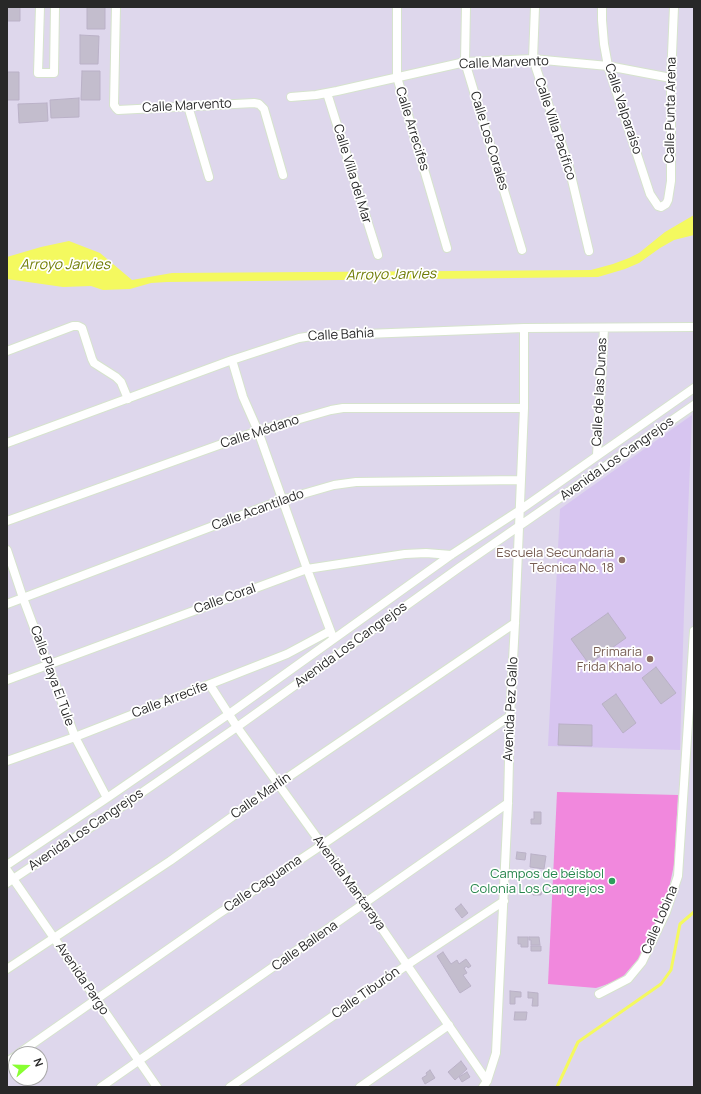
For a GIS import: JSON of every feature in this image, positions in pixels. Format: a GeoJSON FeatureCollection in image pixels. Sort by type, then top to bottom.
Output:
{"type":"FeatureCollection","features":[{"type":"Feature","properties":{"kind":"street","name":"Calle Marvento"},"geometry":{"type":"LineString","coordinates":[[116,7],[114,105],[118,110],[254,103],[262,106],[283,175]]}},
{"type":"Feature","properties":{"kind":"street","name":"Calle Arrecifes"},"geometry":{"type":"LineString","coordinates":[[397,7],[396,77],[447,248]]}},
{"type":"Feature","properties":{"kind":"street","name":"Calle Los Corales"},"geometry":{"type":"LineString","coordinates":[[466,7],[465,62],[522,250]]}},
{"type":"Feature","properties":{"kind":"street","name":"Calle Villa Pacífico"},"geometry":{"type":"LineString","coordinates":[[535,7],[533,60],[568,162],[589,250]]}},
{"type":"Feature","properties":{"kind":"street","name":"Calle Valparaíso"},"geometry":{"type":"LineString","coordinates":[[602,7],[604,44],[608,66],[648,188],[653,200],[658,206]]}},
{"type":"Feature","properties":{"kind":"street","name":"Calle Punta Arena"},"geometry":{"type":"LineString","coordinates":[[658,206],[666,204],[671,181],[671,78],[674,7]]}},
{"type":"Feature","properties":{"kind":"street"},"geometry":{"type":"LineString","coordinates":[[40,11],[55,11],[54,73],[38,73],[40,11]]}},
{"type":"Feature","properties":{"kind":"street","name":"Calle Marvento"},"geometry":{"type":"LineString","coordinates":[[291,97],[327,93],[465,62],[533,60],[608,66],[671,78]]}},
{"type":"Feature","properties":{"kind":"street","name":"Calle Villa del Mar"},"geometry":{"type":"LineString","coordinates":[[327,93],[378,255]]}},
{"type":"Feature","properties":{"kind":"street"},"geometry":{"type":"LineString","coordinates":[[188,106],[209,177]]}},
{"type":"Feature","properties":{"kind":"street"},"geometry":{"type":"LineString","coordinates":[[7,350],[73,326],[78,326],[82,328],[94,363],[116,377],[121,382],[128,398]]}},
{"type":"Feature","properties":{"kind":"street","name":"Calle Bahía"},"geometry":{"type":"LineString","coordinates":[[7,442],[232,360],[299,338],[312,336],[524,328],[694,327]]}},
{"type":"Feature","properties":{"kind":"street","name":"Avenida Pez Gallo"},"geometry":{"type":"LineString","coordinates":[[484,1085],[496,1053],[504,901],[510,716],[524,408],[524,328]]}},
{"type":"Feature","properties":{"kind":"street","name":"Calle de las Dunas"},"geometry":{"type":"LineString","coordinates":[[597,455],[604,328]]}},
{"type":"Feature","properties":{"kind":"street"},"geometry":{"type":"LineString","coordinates":[[232,360],[243,397],[258,431],[306,569],[330,631],[335,639]]}},
{"type":"Feature","properties":{"kind":"street","name":"Avenida Los Cangrejos"},"geometry":{"type":"LineString","coordinates":[[7,866],[229,714],[451,555],[520,510],[694,388]]}},
{"type":"Feature","properties":{"kind":"street","name":"Avenida Los Cangrejos"},"geometry":{"type":"LineString","coordinates":[[10,881],[237,727],[447,576],[694,405]]}},
{"type":"Feature","properties":{"kind":"street","name":"Calle Médano"},"geometry":{"type":"LineString","coordinates":[[7,521],[258,431],[343,408],[524,408]]}},
{"type":"Feature","properties":{"kind":"street","name":"Calle Acantilado"},"geometry":{"type":"LineString","coordinates":[[7,604],[282,500],[346,482],[521,480]]}},
{"type":"Feature","properties":{"kind":"street","name":"Calle Playa El Tule"},"geometry":{"type":"LineString","coordinates":[[7,550],[23,598],[75,737],[107,798]]}},
{"type":"Feature","properties":{"kind":"street","name":"Calle Coral"},"geometry":{"type":"LineString","coordinates":[[7,680],[306,569],[405,554],[426,553],[451,555]]}},
{"type":"Feature","properties":{"kind":"street","name":"Calle Marlín"},"geometry":{"type":"LineString","coordinates":[[7,969],[170,861],[278,784],[515,623]]}},
{"type":"Feature","properties":{"kind":"street","name":"Calle Arrecife"},"geometry":{"type":"LineString","coordinates":[[7,761],[75,737],[210,685],[287,654],[330,631]]}},
{"type":"Feature","properties":{"kind":"street","name":"Calle Lobina"},"geometry":{"type":"LineString","coordinates":[[600,994],[628,979],[642,962],[666,912],[678,876],[694,631]]}},
{"type":"Feature","properties":{"kind":"street","name":"Avenida Mantaraya"},"geometry":{"type":"LineString","coordinates":[[210,685],[237,727],[365,904],[449,1025],[484,1085]]}},
{"type":"Feature","properties":{"kind":"street","name":"Calle Caguama"},"geometry":{"type":"LineString","coordinates":[[30,1046],[218,914],[322,845],[510,716]]}},
{"type":"Feature","properties":{"kind":"street","name":"Calle Ballena"},"geometry":{"type":"LineString","coordinates":[[101,1087],[508,804]]}},
{"type":"Feature","properties":{"kind":"street","name":"Avenida Pargo"},"geometry":{"type":"LineString","coordinates":[[7,870],[10,881],[55,938],[95,999],[157,1087]]}},
{"type":"Feature","properties":{"kind":"street","name":"Calle Tiburón"},"geometry":{"type":"LineString","coordinates":[[230,1087],[407,965],[504,901]]}},
{"type":"Feature","properties":{"kind":"street"},"geometry":{"type":"LineString","coordinates":[[360,1087],[449,1025]]}},
{"type":"Feature","properties":{"kind":"shaded area","name":"Escuela Secundaria Técnica No. 18"},"geometry":{"type":"Polygon","coordinates":[[[692,415],[680,750],[548,746],[560,509],[692,415]]]}},
{"type":"Feature","properties":{"kind":"shaded area","name":"Campos de béisbol Colonia Los Cangrejos"},"geometry":{"type":"Polygon","coordinates":[[[557,792],[678,795],[674,865],[667,897],[657,921],[639,958],[620,980],[596,988],[548,984],[557,792]]]}},
{"type":"Feature","properties":{"kind":"water","name":"Arroyo Jarvies"},"geometry":{"type":"Polygon","coordinates":[[[694,215],[694,235],[674,240],[639,263],[598,277],[167,282],[151,283],[130,289],[103,290],[91,286],[63,287],[7,279],[7,257],[69,241],[100,253],[132,280],[172,273],[591,270],[613,264],[639,253],[665,232],[694,215]]]}},
{"type":"Feature","properties":{"kind":"building"},"geometry":{"type":"Polygon","coordinates":[[[7,7],[20,7],[20,21],[7,21],[7,7]]]}},
{"type":"Feature","properties":{"kind":"building"},"geometry":{"type":"Polygon","coordinates":[[[87,7],[105,7],[105,29],[87,29],[87,7]]]}},
{"type":"Feature","properties":{"kind":"building"},"geometry":{"type":"Polygon","coordinates":[[[80,35],[99,36],[98,64],[80,64],[80,35]]]}},
{"type":"Feature","properties":{"kind":"building"},"geometry":{"type":"Polygon","coordinates":[[[82,71],[100,71],[100,100],[81,100],[82,71]]]}},
{"type":"Feature","properties":{"kind":"building"},"geometry":{"type":"Polygon","coordinates":[[[7,72],[19,72],[19,100],[7,100],[7,72]]]}},
{"type":"Feature","properties":{"kind":"building"},"geometry":{"type":"Polygon","coordinates":[[[79,98],[79,117],[51,118],[50,100],[79,98]]]}},
{"type":"Feature","properties":{"kind":"building"},"geometry":{"type":"Polygon","coordinates":[[[47,103],[48,121],[19,123],[18,104],[47,103]]]}},
{"type":"Feature","properties":{"kind":"building"},"geometry":{"type":"Polygon","coordinates":[[[608,613],[626,638],[589,664],[571,639],[608,613]]]}},
{"type":"Feature","properties":{"kind":"building"},"geometry":{"type":"Polygon","coordinates":[[[656,667],[676,693],[661,704],[642,678],[656,667]]]}},
{"type":"Feature","properties":{"kind":"building"},"geometry":{"type":"Polygon","coordinates":[[[616,694],[636,723],[623,733],[602,704],[616,694]]]}},
{"type":"Feature","properties":{"kind":"building"},"geometry":{"type":"Polygon","coordinates":[[[559,724],[592,725],[592,746],[558,745],[559,724]]]}},
{"type":"Feature","properties":{"kind":"building"},"geometry":{"type":"Polygon","coordinates":[[[534,812],[541,812],[541,824],[531,824],[531,819],[534,819],[534,812]]]}},
{"type":"Feature","properties":{"kind":"building"},"geometry":{"type":"Polygon","coordinates":[[[517,852],[526,853],[525,860],[516,859],[517,852]]]}},
{"type":"Feature","properties":{"kind":"building"},"geometry":{"type":"Polygon","coordinates":[[[531,854],[546,856],[544,869],[530,867],[531,854]]]}},
{"type":"Feature","properties":{"kind":"building"},"geometry":{"type":"Polygon","coordinates":[[[533,888],[542,889],[541,895],[533,895],[533,888]]]}},
{"type":"Feature","properties":{"kind":"building"},"geometry":{"type":"Polygon","coordinates":[[[461,904],[468,913],[462,918],[455,909],[461,904]]]}},
{"type":"Feature","properties":{"kind":"building"},"geometry":{"type":"Polygon","coordinates":[[[518,937],[528,937],[528,947],[521,947],[521,944],[518,944],[518,937]]]}},
{"type":"Feature","properties":{"kind":"building"},"geometry":{"type":"Polygon","coordinates":[[[529,937],[539,937],[540,945],[531,945],[531,940],[529,940],[529,937]]]}},
{"type":"Feature","properties":{"kind":"building"},"geometry":{"type":"Polygon","coordinates":[[[531,946],[541,946],[541,951],[531,951],[531,946]]]}},
{"type":"Feature","properties":{"kind":"building"},"geometry":{"type":"Polygon","coordinates":[[[443,952],[451,964],[457,960],[459,964],[466,959],[471,966],[464,968],[467,973],[463,975],[471,986],[460,993],[437,956],[443,952]]]}},
{"type":"Feature","properties":{"kind":"building"},"geometry":{"type":"Polygon","coordinates":[[[510,991],[521,992],[521,997],[515,997],[515,1004],[510,1004],[510,991]]]}},
{"type":"Feature","properties":{"kind":"building"},"geometry":{"type":"Polygon","coordinates":[[[528,992],[538,993],[538,1006],[532,1006],[533,998],[528,998],[528,992]]]}},
{"type":"Feature","properties":{"kind":"building"},"geometry":{"type":"Polygon","coordinates":[[[515,1012],[527,1012],[526,1020],[514,1020],[515,1012]]]}},
{"type":"Feature","properties":{"kind":"building"},"geometry":{"type":"Polygon","coordinates":[[[461,1061],[467,1069],[455,1080],[448,1072],[461,1061]]]}},
{"type":"Feature","properties":{"kind":"building"},"geometry":{"type":"Polygon","coordinates":[[[430,1070],[435,1078],[425,1084],[422,1078],[427,1075],[426,1073],[430,1070]]]}},
{"type":"Feature","properties":{"kind":"building"},"geometry":{"type":"Polygon","coordinates":[[[467,1072],[470,1077],[462,1082],[459,1077],[467,1072]]]}},
{"type":"Feature","properties":{"kind":"waterway"},"geometry":{"type":"LineString","coordinates":[[557,1087],[578,1042],[661,984],[671,970],[680,924],[694,912]]}},
{"type":"Feature","properties":{"kind":"place","name":"Escuela Secundaria Técnica No. 18"},"geometry":{"type":"Point","coordinates":[622,560]}},
{"type":"Feature","properties":{"kind":"place","name":"Primaria Frida Khalo"},"geometry":{"type":"Point","coordinates":[650,659]}},
{"type":"Feature","properties":{"kind":"place","name":"Campos de béisbol Colonia Los Cangrejos"},"geometry":{"type":"Point","coordinates":[612,881]}}]}
